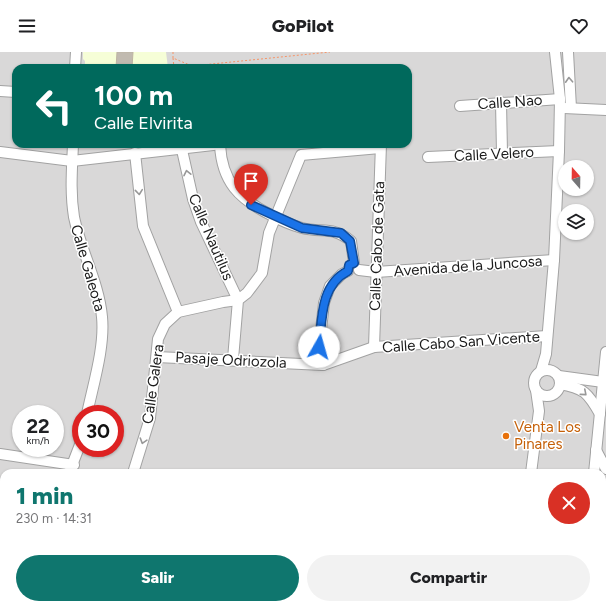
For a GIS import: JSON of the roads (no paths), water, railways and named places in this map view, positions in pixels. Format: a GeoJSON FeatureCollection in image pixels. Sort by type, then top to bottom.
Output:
{"type":"FeatureCollection","features":[{"type":"Feature","properties":{"kind":"street"},"geometry":{"type":"LineString","coordinates":[[75,64],[76,52]]}},
{"type":"Feature","properties":{"kind":"street"},"geometry":{"type":"LineString","coordinates":[[555,52],[564,105]]}},
{"type":"Feature","properties":{"kind":"street"},"geometry":{"type":"LineString","coordinates":[[532,469],[539,411],[534,382],[537,374],[541,371],[546,354],[554,260],[559,151],[568,52]]}},
{"type":"Feature","properties":{"kind":"street"},"geometry":{"type":"LineString","coordinates":[[0,91],[12,92]]}},
{"type":"Feature","properties":{"kind":"street"},"geometry":{"type":"LineString","coordinates":[[501,102],[502,153]]}},
{"type":"Feature","properties":{"kind":"street","name":"Calle Nao"},"geometry":{"type":"LineString","coordinates":[[460,106],[501,102],[564,105],[606,110]]}},
{"type":"Feature","properties":{"kind":"street","name":"Calle Galeota"},"geometry":{"type":"LineString","coordinates":[[73,148],[71,194],[74,218],[98,294],[102,318],[100,350],[89,405]]}},
{"type":"Feature","properties":{"kind":"street"},"geometry":{"type":"LineString","coordinates":[[0,152],[72,161],[135,153],[198,148]]}},
{"type":"Feature","properties":{"kind":"street"},"geometry":{"type":"LineString","coordinates":[[221,148],[220,160],[225,174],[236,191],[251,205],[302,228],[341,233],[350,241],[354,268],[342,274],[330,286],[324,303],[319,347],[323,365]]}},
{"type":"Feature","properties":{"kind":"street"},"geometry":{"type":"LineString","coordinates":[[307,148],[309,154]]}},
{"type":"Feature","properties":{"kind":"street"},"geometry":{"type":"LineString","coordinates":[[135,153],[143,226],[178,312],[238,300],[247,293],[262,273],[269,233],[277,218],[302,155],[362,148]]}},
{"type":"Feature","properties":{"kind":"street","name":"Calle Cabo de Gata"},"geometry":{"type":"LineString","coordinates":[[374,348],[380,148]]}},
{"type":"Feature","properties":{"kind":"street","name":"Calle Nautilus"},"geometry":{"type":"LineString","coordinates":[[182,150],[197,210],[238,300]]}},
{"type":"Feature","properties":{"kind":"street","name":"Calle Velero"},"geometry":{"type":"LineString","coordinates":[[428,157],[559,151]]}},
{"type":"Feature","properties":{"kind":"street","name":"Avenida de la Juncosa"},"geometry":{"type":"LineString","coordinates":[[354,268],[376,272],[554,260]]}},
{"type":"Feature","properties":{"kind":"street"},"geometry":{"type":"LineString","coordinates":[[233,359],[238,300]]}},
{"type":"Feature","properties":{"kind":"street","name":"Calle Galera"},"geometry":{"type":"LineString","coordinates":[[134,469],[150,418],[158,339],[165,324],[178,312]]}},
{"type":"Feature","properties":{"kind":"street","name":"Calle Cabo San Vicente"},"geometry":{"type":"LineString","coordinates":[[374,348],[547,336]]}},
{"type":"Feature","properties":{"kind":"street","name":"Pasaje Odriozola"},"geometry":{"type":"LineString","coordinates":[[157,357],[233,359],[323,365],[374,348]]}},
{"type":"Feature","properties":{"kind":"street"},"geometry":{"type":"LineString","coordinates":[[594,469],[606,352]]}},
{"type":"Feature","properties":{"kind":"street"},"geometry":{"type":"LineString","coordinates":[[539,411],[559,388],[558,378],[546,354]]}},
{"type":"Feature","properties":{"kind":"street"},"geometry":{"type":"LineString","coordinates":[[541,371],[548,370],[558,378],[577,387],[587,395],[600,414]]}},
{"type":"Feature","properties":{"kind":"street"},"geometry":{"type":"LineString","coordinates":[[558,378],[603,382]]}},
{"type":"Feature","properties":{"kind":"street"},"geometry":{"type":"LineString","coordinates":[[536,390],[542,395],[553,395]]}},
{"type":"Feature","properties":{"kind":"street"},"geometry":{"type":"LineString","coordinates":[[596,450],[606,469]]}},
{"type":"Feature","properties":{"kind":"street"},"geometry":{"type":"LineString","coordinates":[[0,454],[72,469],[76,457]]}},
{"type":"Feature","properties":{"kind":"place","name":"Venta Los Pinares"},"geometry":{"type":"Point","coordinates":[506,436]}}]}
